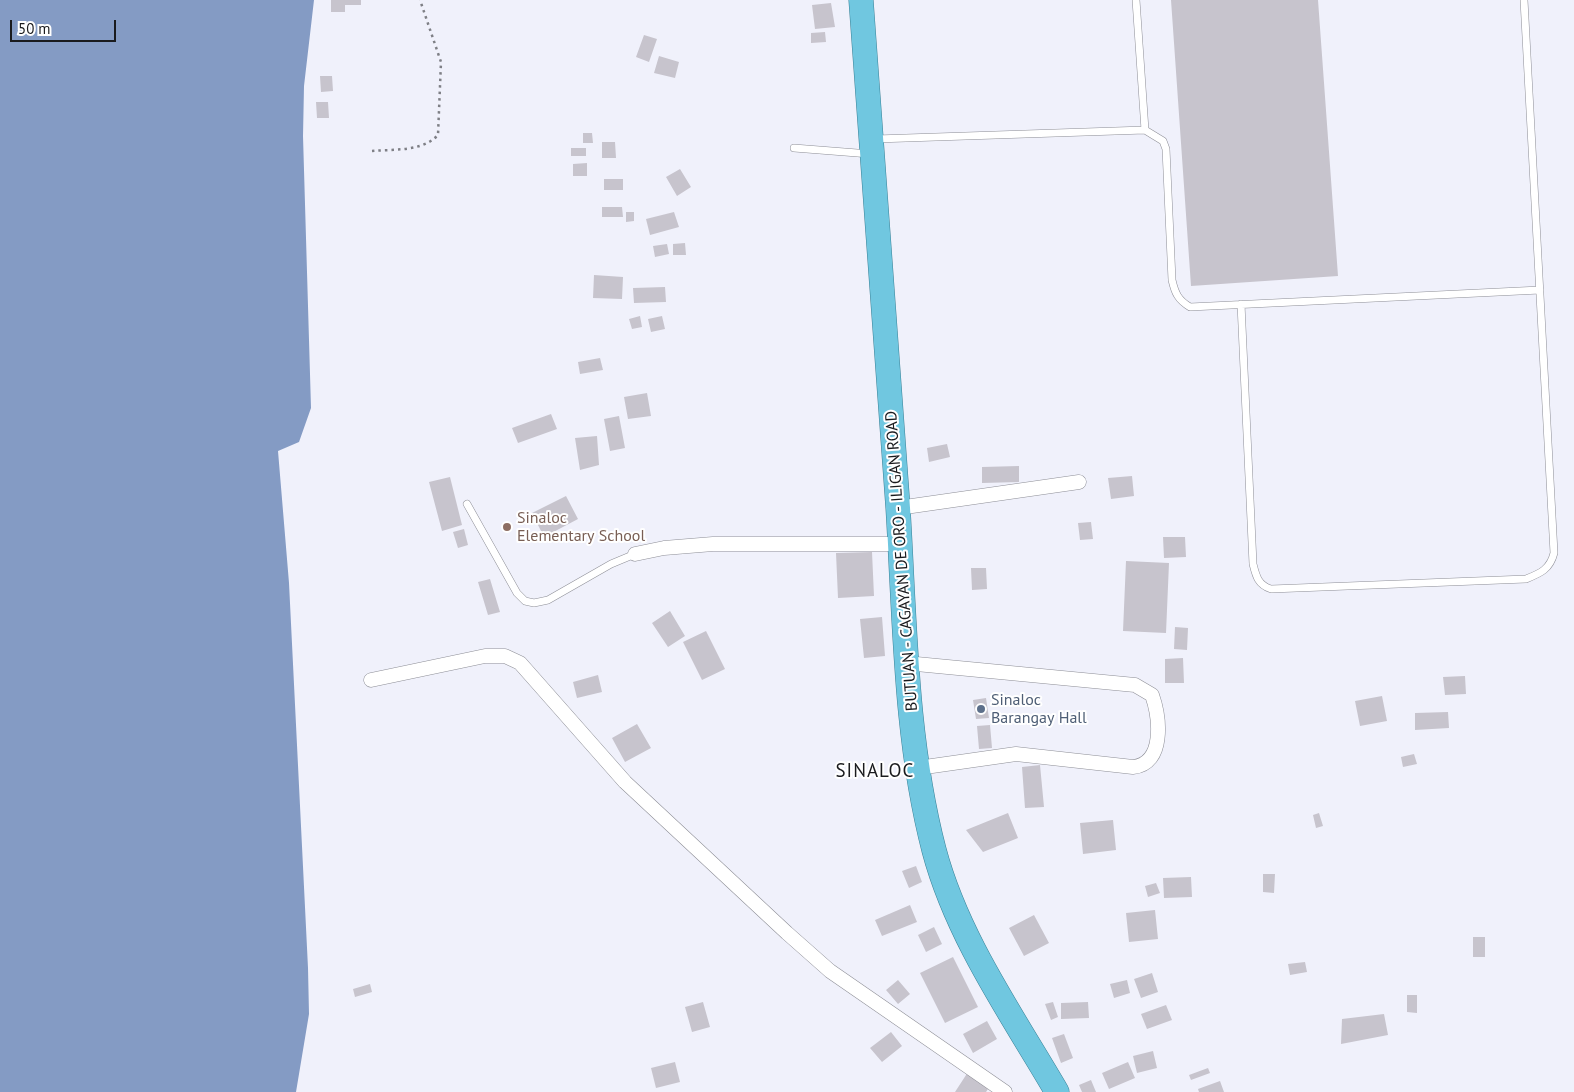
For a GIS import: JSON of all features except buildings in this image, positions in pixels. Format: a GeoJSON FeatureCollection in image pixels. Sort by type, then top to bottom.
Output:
{"type":"FeatureCollection","features":[{"type":"Feature","properties":{"kind":"highway","name":"BUTUAN - CAGAYAN DE ORO - ILIGAN ROAD"},"geometry":{"type":"LineString","coordinates":[[861,0],[898,508],[906,664],[918,768],[935,851],[954,906],[988,975],[1057,1092]]}},
{"type":"Feature","properties":{"kind":"street"},"geometry":{"type":"LineString","coordinates":[[898,508],[1079,482]]}},
{"type":"Feature","properties":{"kind":"street"},"geometry":{"type":"LineString","coordinates":[[635,554],[664,548],[713,544],[900,544]]}},
{"type":"Feature","properties":{"kind":"street"},"geometry":{"type":"LineString","coordinates":[[371,680],[485,656],[504,656],[520,663],[625,782],[830,971],[1006,1092]]}},
{"type":"Feature","properties":{"kind":"street"},"geometry":{"type":"LineString","coordinates":[[906,664],[1134,685],[1152,695],[1156,707],[1158,730],[1156,749],[1149,762],[1142,766],[1133,768],[1016,754],[918,768]]}},
{"type":"Feature","properties":{"kind":"lane"},"geometry":{"type":"LineString","coordinates":[[1136,0],[1144,130]]}},
{"type":"Feature","properties":{"kind":"lane"},"geometry":{"type":"LineString","coordinates":[[1241,304],[1253,564],[1257,578],[1263,586],[1271,589],[1526,579],[1551,564],[1554,553],[1524,0]]}},
{"type":"Feature","properties":{"kind":"lane"},"geometry":{"type":"LineString","coordinates":[[794,148],[872,146],[925,139],[1144,130],[1163,141],[1166,149],[1175,292],[1182,302],[1190,306],[1540,290]]}},
{"type":"Feature","properties":{"kind":"lane"},"geometry":{"type":"LineString","coordinates":[[467,504],[517,593],[525,601],[534,603],[548,600],[611,564],[635,554]]}},
{"type":"Feature","properties":{"kind":"path"},"geometry":{"type":"LineString","coordinates":[[372,151],[418,147],[431,142],[438,135],[441,62],[420,0]]}},
{"type":"Feature","properties":{"kind":"water"},"geometry":{"type":"Polygon","coordinates":[[[0,0],[314,0],[304,86],[303,136],[311,408],[299,442],[278,451],[289,583],[308,968],[309,1014],[296,1092],[0,1092],[0,0]]]}},
{"type":"Feature","properties":{"kind":"place","name":"Sinaloc Elementary School"},"geometry":{"type":"Point","coordinates":[507,527]}},
{"type":"Feature","properties":{"kind":"place","name":"Sinaloc Barangay Hall"},"geometry":{"type":"Point","coordinates":[981,709]}},
{"type":"Feature","properties":{"kind":"district","name":"SINALOC"},"geometry":{"type":"Point","coordinates":[875,772]}}]}
